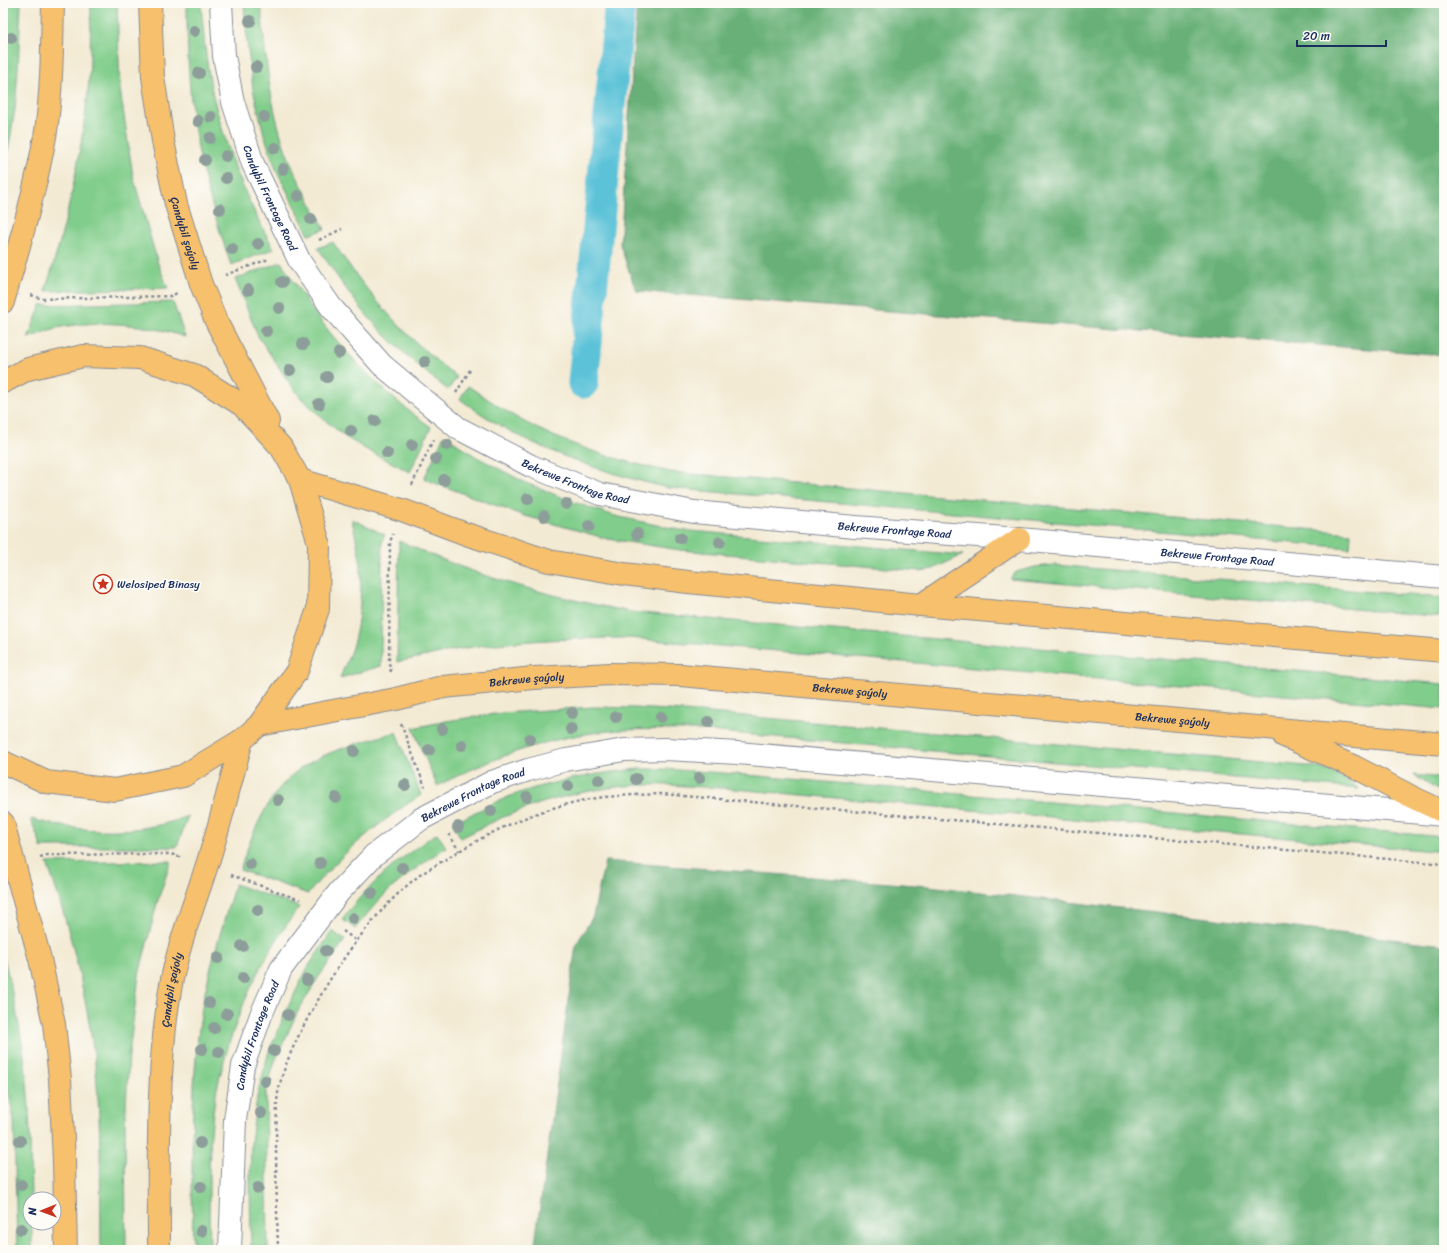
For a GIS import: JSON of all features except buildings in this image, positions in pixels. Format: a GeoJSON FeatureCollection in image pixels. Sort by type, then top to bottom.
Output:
{"type":"FeatureCollection","features":[{"type":"Feature","properties":{"kind":"main road"},"geometry":{"type":"LineString","coordinates":[[3,302],[33,197],[46,130],[52,75],[53,3]]}},
{"type":"Feature","properties":{"kind":"main road","name":"Çandybil şaýoly"},"geometry":{"type":"LineString","coordinates":[[150,3],[150,32],[154,77],[163,141],[176,204],[201,284],[216,321],[281,447]]}},
{"type":"Feature","properties":{"kind":"main road"},"geometry":{"type":"LineString","coordinates":[[3,382],[28,369],[83,356],[140,358],[194,375],[242,405],[281,447],[300,480],[319,543],[318,609],[297,671],[259,725],[242,740],[182,776],[115,790],[46,782],[3,762]]}},
{"type":"Feature","properties":{"kind":"main road"},"geometry":{"type":"LineString","coordinates":[[300,480],[402,510],[466,534],[549,560],[624,574],[921,606],[1444,651]]}},
{"type":"Feature","properties":{"kind":"main road"},"geometry":{"type":"LineString","coordinates":[[921,606],[1019,539]]}},
{"type":"Feature","properties":{"kind":"main road","name":"Bekrewe şaýoly"},"geometry":{"type":"LineString","coordinates":[[259,725],[396,699],[443,686],[534,678],[611,674],[680,674],[1444,744]]}},
{"type":"Feature","properties":{"kind":"main road"},"geometry":{"type":"LineString","coordinates":[[1266,728],[1355,767],[1444,813]]}},
{"type":"Feature","properties":{"kind":"main road","name":"Çandybil şaýoly"},"geometry":{"type":"LineString","coordinates":[[159,1250],[160,1106],[162,1060],[170,989],[183,934],[207,867],[242,740]]}},
{"type":"Feature","properties":{"kind":"main road"},"geometry":{"type":"LineString","coordinates":[[3,823],[40,959],[54,1024],[61,1087],[66,1250]]}},
{"type":"Feature","properties":{"kind":"street","name":"Candybil Frontage Road"},"geometry":{"type":"LineString","coordinates":[[222,3],[224,56],[233,102],[253,164],[300,262],[330,307],[382,365]]}},
{"type":"Feature","properties":{"kind":"street","name":"Bekrewe Frontage Road"},"geometry":{"type":"LineString","coordinates":[[382,365],[458,428],[531,466],[600,494],[694,512],[1444,577]]}},
{"type":"Feature","properties":{"kind":"street","name":"Bekrewe Frontage Road"},"geometry":{"type":"LineString","coordinates":[[374,856],[421,818],[492,782],[566,760],[624,750],[666,749],[754,754],[1444,813]]}},
{"type":"Feature","properties":{"kind":"street","name":"Candybil Frontage Road"},"geometry":{"type":"LineString","coordinates":[[230,1250],[235,1120],[243,1066],[261,1015],[281,969],[339,892],[374,856]]}},
{"type":"Feature","properties":{"kind":"path"},"geometry":{"type":"LineString","coordinates":[[458,851],[436,811],[402,728],[389,664],[390,542],[416,475],[454,396],[470,370]]}},
{"type":"Feature","properties":{"kind":"path"},"geometry":{"type":"LineString","coordinates":[[278,1250],[276,1173],[278,1092],[286,1065],[308,1016],[326,984],[362,934],[401,892],[420,876],[458,851],[497,829],[519,819],[591,799],[662,794],[1444,864]]}},
{"type":"Feature","properties":{"kind":"green space"},"geometry":{"type":"Polygon","coordinates":[[[5,3],[21,3],[15,109],[3,181],[3,21],[5,3]]]}},
{"type":"Feature","properties":{"kind":"green space"},"geometry":{"type":"Polygon","coordinates":[[[91,3],[117,3],[120,89],[133,176],[158,264],[168,288],[45,291],[60,243],[72,193],[85,117],[89,81],[91,3]]]}},
{"type":"Feature","properties":{"kind":"green space"},"geometry":{"type":"Polygon","coordinates":[[[187,3],[201,3],[208,71],[222,129],[248,199],[274,249],[231,265],[207,189],[198,150],[191,97],[187,3]]]}},
{"type":"Feature","properties":{"kind":"green space"},"geometry":{"type":"Polygon","coordinates":[[[244,3],[261,3],[264,44],[273,105],[278,125],[291,164],[325,229],[309,235],[276,169],[264,134],[253,89],[244,3]]]}},
{"type":"Feature","properties":{"kind":"green space"},"geometry":{"type":"Polygon","coordinates":[[[637,3],[1444,3],[1444,355],[636,291],[620,245],[637,3]]]}},
{"type":"Feature","properties":{"kind":"green space"},"geometry":{"type":"Polygon","coordinates":[[[333,242],[360,280],[389,315],[421,347],[457,377],[448,390],[398,348],[371,320],[343,285],[318,248],[333,242]]]}},
{"type":"Feature","properties":{"kind":"green space"},"geometry":{"type":"Polygon","coordinates":[[[281,262],[305,299],[343,348],[391,396],[431,427],[410,472],[347,438],[326,421],[301,398],[258,336],[235,279],[281,262]]]}},
{"type":"Feature","properties":{"kind":"green space"},"geometry":{"type":"Polygon","coordinates":[[[173,302],[185,337],[138,326],[105,323],[72,325],[50,330],[28,338],[41,305],[173,302]]]}},
{"type":"Feature","properties":{"kind":"green space"},"geometry":{"type":"Polygon","coordinates":[[[468,386],[519,419],[555,437],[612,457],[671,472],[1351,533],[1350,548],[669,488],[586,464],[533,443],[483,415],[460,399],[468,386]]]}},
{"type":"Feature","properties":{"kind":"green space"},"geometry":{"type":"Polygon","coordinates":[[[444,435],[475,456],[526,483],[576,503],[615,516],[680,530],[963,555],[933,569],[921,571],[680,550],[608,539],[522,515],[424,479],[444,435]]]}},
{"type":"Feature","properties":{"kind":"green space"},"geometry":{"type":"Polygon","coordinates":[[[352,519],[385,535],[382,541],[381,666],[340,678],[355,638],[360,603],[361,567],[352,519]]]}},
{"type":"Feature","properties":{"kind":"green space"},"geometry":{"type":"Polygon","coordinates":[[[399,541],[458,566],[516,585],[631,612],[1444,684],[1444,709],[628,638],[590,638],[516,642],[478,646],[397,662],[399,541]]]}},
{"type":"Feature","properties":{"kind":"green space"},"geometry":{"type":"Polygon","coordinates":[[[1054,565],[1444,598],[1444,617],[1010,579],[1016,572],[1035,567],[1054,565]]]}},
{"type":"Feature","properties":{"kind":"green space"},"geometry":{"type":"Polygon","coordinates":[[[594,707],[699,712],[1317,767],[1335,773],[1359,789],[697,730],[624,730],[578,735],[536,745],[496,759],[437,786],[413,728],[446,721],[501,713],[594,707]]]}},
{"type":"Feature","properties":{"kind":"green space"},"geometry":{"type":"Polygon","coordinates":[[[396,732],[421,795],[390,816],[360,840],[333,866],[308,894],[240,870],[248,846],[264,812],[278,790],[297,771],[309,763],[337,750],[396,732]]]}},
{"type":"Feature","properties":{"kind":"green space"},"geometry":{"type":"Polygon","coordinates":[[[640,769],[724,773],[1444,837],[1444,852],[723,788],[661,785],[624,786],[593,790],[561,797],[509,815],[461,838],[453,824],[501,800],[540,786],[590,775],[640,769]]]}},
{"type":"Feature","properties":{"kind":"green space"},"geometry":{"type":"Polygon","coordinates":[[[1413,775],[1444,778],[1444,794],[1413,775]]]}},
{"type":"Feature","properties":{"kind":"green space"},"geometry":{"type":"Polygon","coordinates":[[[188,816],[177,847],[45,847],[42,849],[31,819],[70,827],[110,830],[149,827],[188,816]]]}},
{"type":"Feature","properties":{"kind":"green space"},"geometry":{"type":"Polygon","coordinates":[[[437,833],[446,847],[399,882],[373,907],[355,929],[342,919],[386,872],[410,852],[437,833]]]}},
{"type":"Feature","properties":{"kind":"green space"},"geometry":{"type":"Polygon","coordinates":[[[171,861],[157,903],[139,975],[129,1054],[125,1123],[126,1250],[101,1250],[99,1127],[97,1078],[94,1054],[81,981],[69,933],[47,863],[171,861]]]}},
{"type":"Feature","properties":{"kind":"green space"},"geometry":{"type":"Polygon","coordinates":[[[605,861],[928,886],[1444,945],[1444,1250],[534,1250],[576,945],[593,916],[605,861]]]}},
{"type":"Feature","properties":{"kind":"green space"},"geometry":{"type":"Polygon","coordinates":[[[235,884],[299,907],[286,925],[254,980],[230,1040],[218,1084],[212,1118],[209,1174],[210,1250],[193,1250],[193,1111],[199,1028],[209,974],[235,884]]]}},
{"type":"Feature","properties":{"kind":"green space"},"geometry":{"type":"Polygon","coordinates":[[[332,931],[345,940],[318,978],[297,1013],[275,1061],[266,1091],[268,1250],[251,1250],[251,1142],[257,1097],[269,1051],[289,1005],[308,967],[332,931]]]}},
{"type":"Feature","properties":{"kind":"green space"},"geometry":{"type":"Polygon","coordinates":[[[3,954],[19,1023],[27,1082],[30,1132],[31,1191],[22,1191],[22,1231],[32,1231],[32,1250],[17,1250],[14,1119],[3,1064],[3,954]]]}},
{"type":"Feature","properties":{"kind":"waterway"},"geometry":{"type":"LineString","coordinates":[[583,383],[620,3]]}},
{"type":"Feature","properties":{"kind":"place","name":"Welosiped Binasy"},"geometry":{"type":"Point","coordinates":[103,584]}}]}
